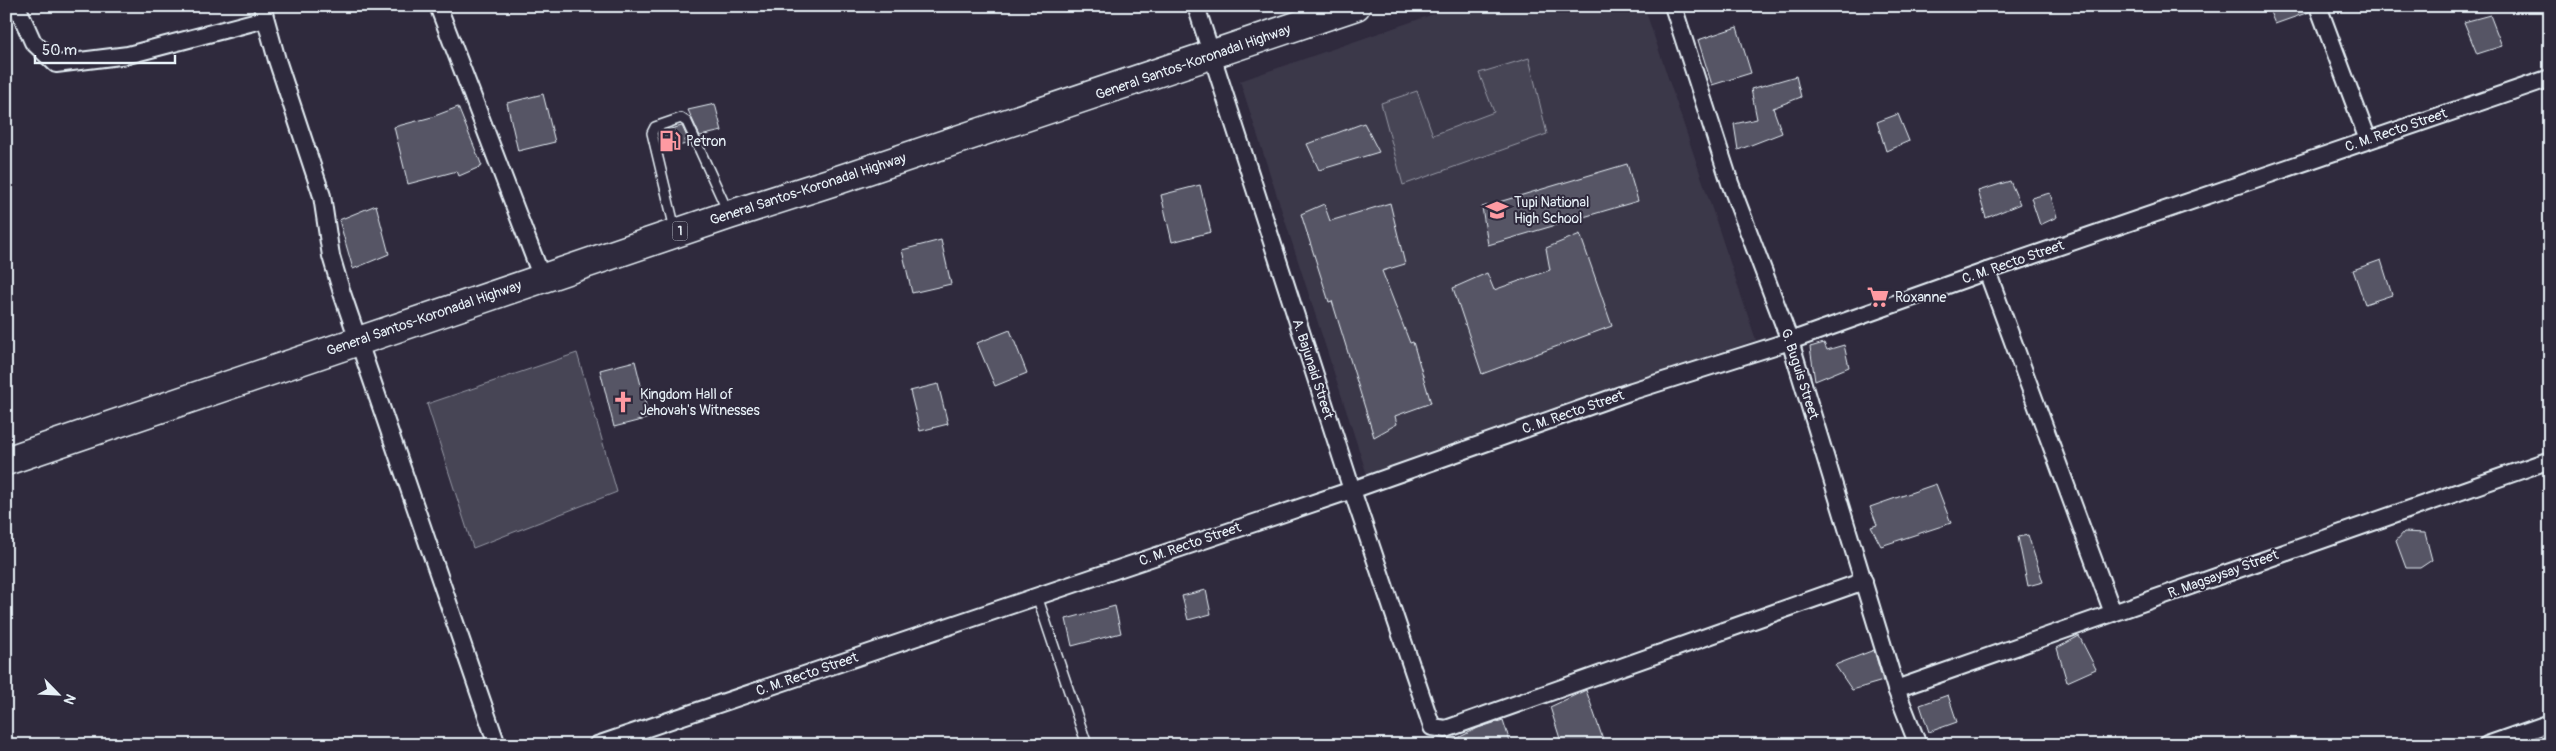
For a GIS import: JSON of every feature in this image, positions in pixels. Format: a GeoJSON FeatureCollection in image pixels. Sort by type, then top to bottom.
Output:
{"type":"FeatureCollection","features":[{"type":"Feature","properties":{"kind":"highway","name":"General Santos-Koronadal Highway"},"geometry":{"type":"LineString","coordinates":[[6,461],[542,278],[1213,56],[1356,6]]}},
{"type":"Feature","properties":{"kind":"street"},"geometry":{"type":"LineString","coordinates":[[17,6],[33,42],[56,64],[128,55],[264,13],[319,186],[327,219],[331,256],[497,745]]}},
{"type":"Feature","properties":{"kind":"street"},"geometry":{"type":"LineString","coordinates":[[438,6],[542,278]]}},
{"type":"Feature","properties":{"kind":"street","name":"A. Bajunaid Street"},"geometry":{"type":"LineString","coordinates":[[1196,6],[1352,490],[1430,724],[1436,729],[1446,729],[1864,581]]}},
{"type":"Feature","properties":{"kind":"street","name":"G. Buguis Street"},"geometry":{"type":"LineString","coordinates":[[1672,6],[1730,183],[1790,341],[1896,689],[1918,745]]}},
{"type":"Feature","properties":{"kind":"street"},"geometry":{"type":"LineString","coordinates":[[2318,6],[2368,140]]}},
{"type":"Feature","properties":{"kind":"street","name":"C. M. Recto Street"},"geometry":{"type":"LineString","coordinates":[[596,745],[1352,490],[1632,391],[1790,341],[1987,271],[2550,78]]}},
{"type":"Feature","properties":{"kind":"street"},"geometry":{"type":"LineString","coordinates":[[1987,271],[2113,613]]}},
{"type":"Feature","properties":{"kind":"street","name":"R. Magsaysay Street"},"geometry":{"type":"LineString","coordinates":[[1896,689],[2365,523],[2550,460]]}},
{"type":"Feature","properties":{"kind":"street"},"geometry":{"type":"LineString","coordinates":[[2487,745],[2550,723]]}},
{"type":"Feature","properties":{"kind":"lane"},"geometry":{"type":"LineString","coordinates":[[676,233],[652,133],[655,127],[680,118],[687,122],[729,215]]}},
{"type":"Feature","properties":{"kind":"lane"},"geometry":{"type":"LineString","coordinates":[[1037,596],[1087,745]]}},
{"type":"Feature","properties":{"kind":"shaded area","name":"Tupi National High School"},"geometry":{"type":"Polygon","coordinates":[[[1457,6],[1644,6],[1756,340],[1367,475],[1240,81],[1457,6]]]}},
{"type":"Feature","properties":{"kind":"shaded area"},"geometry":{"type":"Polygon","coordinates":[[[1529,58],[1547,134],[1403,185],[1381,103],[1417,91],[1433,135],[1494,112],[1479,73],[1529,58]]]}},
{"type":"Feature","properties":{"kind":"shaded area"},"geometry":{"type":"Polygon","coordinates":[[[577,353],[617,492],[473,548],[427,404],[577,353]]]}},
{"type":"Feature","properties":{"kind":"building"},"geometry":{"type":"Polygon","coordinates":[[[2278,6],[2308,6],[2309,12],[2275,24],[2270,12],[2278,6]]]}},
{"type":"Feature","properties":{"kind":"building"},"geometry":{"type":"Polygon","coordinates":[[[2490,15],[2502,46],[2477,54],[2464,22],[2490,15]]]}},
{"type":"Feature","properties":{"kind":"building"},"geometry":{"type":"Polygon","coordinates":[[[1737,27],[1751,73],[1712,85],[1698,40],[1737,27]]]}},
{"type":"Feature","properties":{"kind":"building"},"geometry":{"type":"Polygon","coordinates":[[[1796,76],[1801,97],[1773,108],[1782,133],[1738,150],[1734,124],[1757,119],[1751,89],[1796,76]]]}},
{"type":"Feature","properties":{"kind":"building"},"geometry":{"type":"Polygon","coordinates":[[[543,94],[555,142],[518,151],[507,103],[543,94]]]}},
{"type":"Feature","properties":{"kind":"building"},"geometry":{"type":"Polygon","coordinates":[[[715,104],[722,131],[700,136],[688,110],[715,104]]]}},
{"type":"Feature","properties":{"kind":"building"},"geometry":{"type":"Polygon","coordinates":[[[458,107],[482,166],[459,176],[457,171],[408,184],[394,127],[432,117],[458,107]]]}},
{"type":"Feature","properties":{"kind":"building"},"geometry":{"type":"Polygon","coordinates":[[[1898,114],[1909,141],[1886,151],[1877,122],[1898,114]]]}},
{"type":"Feature","properties":{"kind":"building"},"geometry":{"type":"Polygon","coordinates":[[[1364,123],[1379,152],[1319,170],[1307,144],[1364,123]]]}},
{"type":"Feature","properties":{"kind":"building"},"geometry":{"type":"Polygon","coordinates":[[[682,126],[688,139],[685,140],[686,144],[662,150],[659,132],[682,126]]]}},
{"type":"Feature","properties":{"kind":"building"},"geometry":{"type":"Polygon","coordinates":[[[1627,164],[1638,201],[1488,245],[1482,207],[1627,164]]]}},
{"type":"Feature","properties":{"kind":"building"},"geometry":{"type":"Polygon","coordinates":[[[2010,181],[2020,204],[1986,218],[1978,191],[2010,181]]]}},
{"type":"Feature","properties":{"kind":"building"},"geometry":{"type":"Polygon","coordinates":[[[1200,185],[1211,232],[1172,242],[1161,195],[1200,185]]]}},
{"type":"Feature","properties":{"kind":"building"},"geometry":{"type":"Polygon","coordinates":[[[2050,193],[2057,217],[2040,225],[2031,198],[2050,193]]]}},
{"type":"Feature","properties":{"kind":"building"},"geometry":{"type":"Polygon","coordinates":[[[1390,203],[1405,264],[1382,271],[1410,343],[1413,342],[1431,403],[1395,416],[1397,424],[1374,437],[1332,301],[1329,302],[1301,214],[1324,204],[1330,221],[1390,203]]]}},
{"type":"Feature","properties":{"kind":"building"},"geometry":{"type":"Polygon","coordinates":[[[376,205],[389,254],[353,269],[339,220],[376,205]]]}},
{"type":"Feature","properties":{"kind":"building"},"geometry":{"type":"Polygon","coordinates":[[[1580,234],[1612,326],[1482,374],[1453,288],[1487,273],[1494,290],[1550,270],[1546,248],[1580,234]]]}},
{"type":"Feature","properties":{"kind":"building"},"geometry":{"type":"Polygon","coordinates":[[[941,240],[951,284],[912,293],[902,250],[941,240]]]}},
{"type":"Feature","properties":{"kind":"building"},"geometry":{"type":"Polygon","coordinates":[[[2381,260],[2392,295],[2365,304],[2353,270],[2381,260]]]}},
{"type":"Feature","properties":{"kind":"building"},"geometry":{"type":"Polygon","coordinates":[[[1010,330],[1027,373],[995,386],[977,343],[1010,330]]]}},
{"type":"Feature","properties":{"kind":"building"},"geometry":{"type":"Polygon","coordinates":[[[1824,343],[1827,350],[1844,345],[1849,367],[1815,381],[1810,347],[1824,343]]]}},
{"type":"Feature","properties":{"kind":"building"},"geometry":{"type":"Polygon","coordinates":[[[635,361],[649,418],[614,427],[600,370],[635,361]]]}},
{"type":"Feature","properties":{"kind":"building"},"geometry":{"type":"Polygon","coordinates":[[[938,384],[948,424],[920,431],[910,391],[938,384]]]}},
{"type":"Feature","properties":{"kind":"building"},"geometry":{"type":"Polygon","coordinates":[[[1936,484],[1951,523],[1881,546],[1871,527],[1877,525],[1870,507],[1936,484]]]}},
{"type":"Feature","properties":{"kind":"building"},"geometry":{"type":"Polygon","coordinates":[[[2404,532],[2425,533],[2432,560],[2420,568],[2406,568],[2396,541],[2404,532]]]}},
{"type":"Feature","properties":{"kind":"building"},"geometry":{"type":"Polygon","coordinates":[[[2028,535],[2043,582],[2028,586],[2018,537],[2028,535]]]}},
{"type":"Feature","properties":{"kind":"building"},"geometry":{"type":"Polygon","coordinates":[[[1206,590],[1211,614],[1188,620],[1182,596],[1206,590]]]}},
{"type":"Feature","properties":{"kind":"building"},"geometry":{"type":"Polygon","coordinates":[[[1115,606],[1121,633],[1072,646],[1066,619],[1115,606]]]}},
{"type":"Feature","properties":{"kind":"building"},"geometry":{"type":"Polygon","coordinates":[[[2079,636],[2096,669],[2067,682],[2057,648],[2079,636]]]}},
{"type":"Feature","properties":{"kind":"building"},"geometry":{"type":"Polygon","coordinates":[[[1874,650],[1883,681],[1852,690],[1835,665],[1874,650]]]}},
{"type":"Feature","properties":{"kind":"building"},"geometry":{"type":"Polygon","coordinates":[[[1586,690],[1605,745],[1562,745],[1550,707],[1586,690]]]}},
{"type":"Feature","properties":{"kind":"building"},"geometry":{"type":"Polygon","coordinates":[[[1948,695],[1957,722],[1929,732],[1920,705],[1948,695]]]}},
{"type":"Feature","properties":{"kind":"building"},"geometry":{"type":"Polygon","coordinates":[[[1503,720],[1511,745],[1444,745],[1478,728],[1503,720]]]}},
{"type":"Feature","properties":{"kind":"place","name":"Petron"},"geometry":{"type":"Point","coordinates":[670,141]}},
{"type":"Feature","properties":{"kind":"place","name":"Tupi National High School"},"geometry":{"type":"Point","coordinates":[1497,210]}},
{"type":"Feature","properties":{"kind":"place","name":"Roxanne"},"geometry":{"type":"Point","coordinates":[1878,297]}},
{"type":"Feature","properties":{"kind":"place","name":"Kingdom Hall of Jehovah's Witnesses"},"geometry":{"type":"Point","coordinates":[623,402]}}]}
